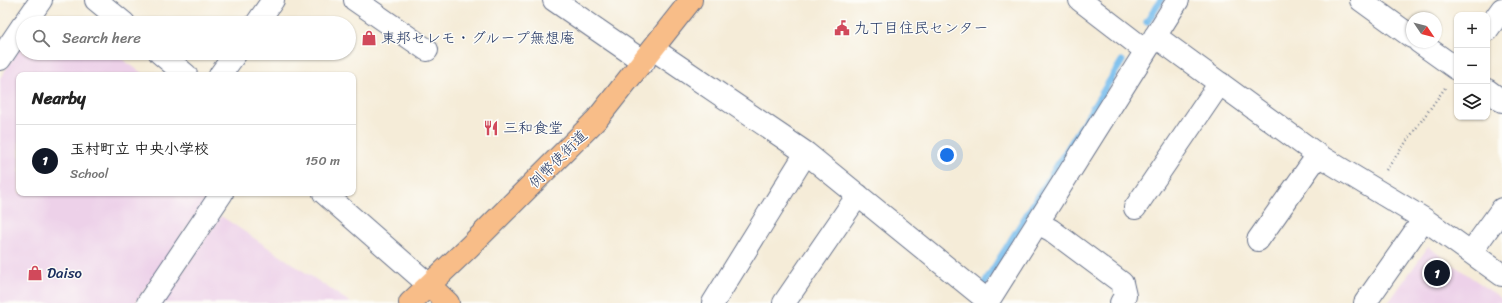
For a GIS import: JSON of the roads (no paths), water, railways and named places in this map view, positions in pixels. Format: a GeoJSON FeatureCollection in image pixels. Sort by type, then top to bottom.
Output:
{"type":"FeatureCollection","features":[{"type":"Feature","properties":{"kind":"main road","name":"例幣使街道"},"geometry":{"type":"LineString","coordinates":[[410,303],[475,242],[592,124],[648,56],[691,0]]}},
{"type":"Feature","properties":{"kind":"main road"},"geometry":{"type":"LineString","coordinates":[[429,285],[448,303]]}},
{"type":"Feature","properties":{"kind":"street"},"geometry":{"type":"LineString","coordinates":[[30,16],[41,0]]}},
{"type":"Feature","properties":{"kind":"street"},"geometry":{"type":"LineString","coordinates":[[96,0],[115,16]]}},
{"type":"Feature","properties":{"kind":"street"},"geometry":{"type":"LineString","coordinates":[[262,16],[273,0]]}},
{"type":"Feature","properties":{"kind":"street"},"geometry":{"type":"LineString","coordinates":[[355,0],[427,50]]}},
{"type":"Feature","properties":{"kind":"street"},"geometry":{"type":"LineString","coordinates":[[554,0],[806,153],[988,302],[1178,0]]}},
{"type":"Feature","properties":{"kind":"street"},"geometry":{"type":"LineString","coordinates":[[1080,0],[1150,43],[1220,83],[1318,155],[1424,219],[1502,275]]}},
{"type":"Feature","properties":{"kind":"street"},"geometry":{"type":"LineString","coordinates":[[1361,0],[1406,33]]}},
{"type":"Feature","properties":{"kind":"street"},"geometry":{"type":"LineString","coordinates":[[1490,26],[1502,9]]}},
{"type":"Feature","properties":{"kind":"street"},"geometry":{"type":"LineString","coordinates":[[0,59],[16,36]]}},
{"type":"Feature","properties":{"kind":"street"},"geometry":{"type":"LineString","coordinates":[[1425,48],[1452,77]]}},
{"type":"Feature","properties":{"kind":"street"},"geometry":{"type":"LineString","coordinates":[[168,60],[182,72]]}},
{"type":"Feature","properties":{"kind":"street"},"geometry":{"type":"LineString","coordinates":[[222,72],[231,60]]}},
{"type":"Feature","properties":{"kind":"street"},"geometry":{"type":"LineString","coordinates":[[1135,208],[1220,83]]}},
{"type":"Feature","properties":{"kind":"street"},"geometry":{"type":"LineString","coordinates":[[1490,92],[1502,101]]}},
{"type":"Feature","properties":{"kind":"street"},"geometry":{"type":"LineString","coordinates":[[722,300],[806,153]]}},
{"type":"Feature","properties":{"kind":"street"},"geometry":{"type":"LineString","coordinates":[[1258,240],[1318,155]]}},
{"type":"Feature","properties":{"kind":"street"},"geometry":{"type":"LineString","coordinates":[[784,303],[858,195]]}},
{"type":"Feature","properties":{"kind":"street"},"geometry":{"type":"LineString","coordinates":[[148,303],[220,196]]}},
{"type":"Feature","properties":{"kind":"street"},"geometry":{"type":"LineString","coordinates":[[327,196],[429,285]]}},
{"type":"Feature","properties":{"kind":"street"},"geometry":{"type":"LineString","coordinates":[[1471,252],[1502,209]]}},
{"type":"Feature","properties":{"kind":"street"},"geometry":{"type":"LineString","coordinates":[[1365,303],[1424,219]]}},
{"type":"Feature","properties":{"kind":"street"},"geometry":{"type":"LineString","coordinates":[[1037,223],[1051,230],[1122,283],[1125,296],[1121,303]]}},
{"type":"Feature","properties":{"kind":"waterway"},"geometry":{"type":"LineString","coordinates":[[1147,22],[1161,0]]}},
{"type":"Feature","properties":{"kind":"waterway"},"geometry":{"type":"LineString","coordinates":[[984,284],[1122,61]]}},
{"type":"Feature","properties":{"kind":"place","name":"九丁目住民センター"},"geometry":{"type":"Point","coordinates":[842,28]}},
{"type":"Feature","properties":{"kind":"place","name":"東邦セレモ・グループ無想庵"},"geometry":{"type":"Point","coordinates":[369,38]}},
{"type":"Feature","properties":{"kind":"place","name":"三和食堂"},"geometry":{"type":"Point","coordinates":[491,128]}},
{"type":"Feature","properties":{"kind":"place","name":"Daiso"},"geometry":{"type":"Point","coordinates":[35,273]}},
{"type":"Feature","properties":{"kind":"place","name":"玉村町立 中央小学校"},"geometry":{"type":"Point","coordinates":[1437,273]}}]}
